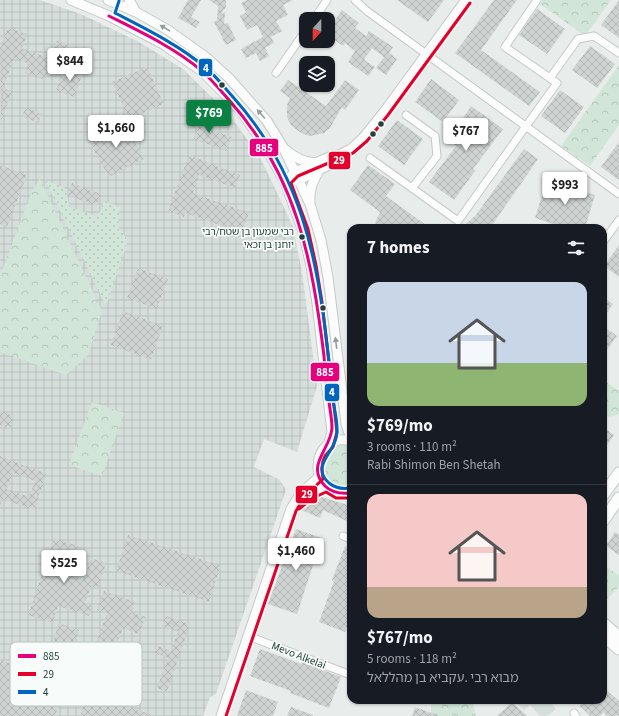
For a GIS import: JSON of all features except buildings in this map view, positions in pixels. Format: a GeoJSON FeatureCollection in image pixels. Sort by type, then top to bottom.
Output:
{"type":"FeatureCollection","features":[{"type":"Feature","properties":{"kind":"main road"},"geometry":{"type":"LineString","coordinates":[[607,490],[619,473]]}},
{"type":"Feature","properties":{"kind":"main road"},"geometry":{"type":"LineString","coordinates":[[607,514],[619,498]]}},
{"type":"Feature","properties":{"kind":"main road"},"geometry":{"type":"LineString","coordinates":[[607,626],[619,637]]}},
{"type":"Feature","properties":{"kind":"main road"},"geometry":{"type":"LineString","coordinates":[[607,639],[619,649]]}},
{"type":"Feature","properties":{"kind":"street"},"geometry":{"type":"LineString","coordinates":[[71,0],[109,16],[163,44],[203,72],[241,111],[265,146],[285,182],[303,231],[311,266],[317,303],[332,432],[328,445],[321,453],[318,460],[317,468],[319,477],[327,487],[337,493],[347,493]]}},
{"type":"Feature","properties":{"kind":"street"},"geometry":{"type":"LineString","coordinates":[[129,0],[136,12]]}},
{"type":"Feature","properties":{"kind":"street"},"geometry":{"type":"LineString","coordinates":[[319,12],[327,0]]}},
{"type":"Feature","properties":{"kind":"street"},"geometry":{"type":"LineString","coordinates":[[355,0],[426,54],[619,194]]}},
{"type":"Feature","properties":{"kind":"street"},"geometry":{"type":"LineString","coordinates":[[285,182],[318,167],[329,158],[351,149],[363,138],[384,112],[466,0]]}},
{"type":"Feature","properties":{"kind":"street"},"geometry":{"type":"LineString","coordinates":[[370,158],[458,222],[557,83],[505,47],[537,0]]}},
{"type":"Feature","properties":{"kind":"street"},"geometry":{"type":"LineString","coordinates":[[109,16],[112,1],[136,12],[168,30],[207,58],[229,78],[267,121],[283,147],[310,204],[322,240],[347,426]]}},
{"type":"Feature","properties":{"kind":"street"},"geometry":{"type":"LineString","coordinates":[[550,78],[578,39],[594,36],[619,53]]}},
{"type":"Feature","properties":{"kind":"street"},"geometry":{"type":"LineString","coordinates":[[276,73],[299,40]]}},
{"type":"Feature","properties":{"kind":"street"},"geometry":{"type":"LineString","coordinates":[[406,115],[435,136],[437,156],[412,188]]}},
{"type":"Feature","properties":{"kind":"street"},"geometry":{"type":"LineString","coordinates":[[283,147],[296,159],[318,167]]}},
{"type":"Feature","properties":{"kind":"street"},"geometry":{"type":"LineString","coordinates":[[310,204],[310,192],[318,167]]}},
{"type":"Feature","properties":{"kind":"street"},"geometry":{"type":"LineString","coordinates":[[607,236],[619,220]]}},
{"type":"Feature","properties":{"kind":"street"},"geometry":{"type":"LineString","coordinates":[[328,445],[339,440],[347,441]]}},
{"type":"Feature","properties":{"kind":"street"},"geometry":{"type":"LineString","coordinates":[[221,716],[291,509],[301,493],[319,477]]}},
{"type":"Feature","properties":{"kind":"street"},"geometry":{"type":"LineString","coordinates":[[291,509],[303,498],[313,492],[327,487]]}},
{"type":"Feature","properties":{"kind":"street"},"geometry":{"type":"LineString","coordinates":[[343,536],[347,538]]}},
{"type":"Feature","properties":{"kind":"street","name":"Mevo Alkelai"},"geometry":{"type":"LineString","coordinates":[[248,636],[347,673]]}},
{"type":"Feature","properties":{"kind":"shaded area"},"geometry":{"type":"Polygon","coordinates":[[[0,0],[40,0],[81,14],[139,42],[183,69],[229,114],[260,157],[293,227],[302,272],[317,386],[297,452],[264,439],[254,467],[280,480],[286,490],[216,694],[210,697],[203,716],[0,716],[0,0]]]}},
{"type":"Feature","properties":{"kind":"shaded area"},"geometry":{"type":"Polygon","coordinates":[[[518,704],[552,704],[556,709],[547,716],[540,716],[530,705],[524,710],[518,704]]]}},
{"type":"Feature","properties":{"kind":"green space"},"geometry":{"type":"Polygon","coordinates":[[[543,0],[611,0],[585,36],[540,4],[543,0]]]}},
{"type":"Feature","properties":{"kind":"green space"},"geometry":{"type":"Polygon","coordinates":[[[619,65],[619,125],[590,166],[561,146],[619,65]]]}},
{"type":"Feature","properties":{"kind":"green space"},"geometry":{"type":"Polygon","coordinates":[[[40,179],[102,311],[88,355],[66,375],[0,352],[0,276],[32,191],[40,179]]]}},
{"type":"Feature","properties":{"kind":"green space"},"geometry":{"type":"Polygon","coordinates":[[[45,180],[65,188],[70,207],[98,217],[104,201],[120,207],[118,226],[128,241],[106,306],[45,180]]]}},
{"type":"Feature","properties":{"kind":"green space"},"geometry":{"type":"Polygon","coordinates":[[[607,383],[619,391],[619,414],[610,417],[607,415],[607,383]]]}},
{"type":"Feature","properties":{"kind":"green space"},"geometry":{"type":"Polygon","coordinates":[[[92,402],[124,413],[102,476],[69,465],[92,402]]]}},
{"type":"Feature","properties":{"kind":"green space"},"geometry":{"type":"Polygon","coordinates":[[[342,445],[347,446],[347,487],[340,487],[331,483],[323,470],[323,462],[326,455],[332,449],[342,445]]]}},
{"type":"Feature","properties":{"kind":"green space"},"geometry":{"type":"Polygon","coordinates":[[[607,568],[619,575],[619,587],[607,599],[607,568]]]}},
{"type":"Feature","properties":{"kind":"green space"},"geometry":{"type":"Polygon","coordinates":[[[431,704],[473,704],[476,716],[431,716],[431,704]]]}},
{"type":"Feature","properties":{"kind":"transit line","name":"4"},"geometry":{"type":"LineString","coordinates":[[119,1],[115,13],[150,31],[185,52],[217,78],[256,126],[275,155],[290,186],[302,217],[318,282],[324,317],[333,403],[337,421],[336,438],[324,462],[322,472],[324,478],[331,485],[339,488],[347,488]]}},
{"type":"Feature","properties":{"kind":"transit line","name":"29"},"geometry":{"type":"LineString","coordinates":[[226,716],[296,511],[305,496],[323,479],[323,461],[325,456],[333,447],[337,432],[322,302],[316,265],[308,229],[291,183],[298,176],[331,162],[341,160],[353,153],[367,141],[388,115],[470,3]]}},
{"type":"Feature","properties":{"kind":"transit line","name":"885"},"geometry":{"type":"LineString","coordinates":[[109,16],[145,34],[181,55],[202,71],[229,100],[252,129],[271,158],[286,189],[298,220],[307,252],[314,286],[332,428],[331,436],[318,464],[318,471],[325,486],[337,492],[347,493]]}},
{"type":"Feature","properties":{"kind":"transit line","name":"29"},"geometry":{"type":"LineString","coordinates":[[299,509],[313,498],[326,492],[336,498],[347,498]]}},
{"type":"Feature","properties":{"kind":"place","name":"רבי שמעון בן שטח/רבי יוחנן בן זכאי"},"geometry":{"type":"Point","coordinates":[302,237]}}]}
